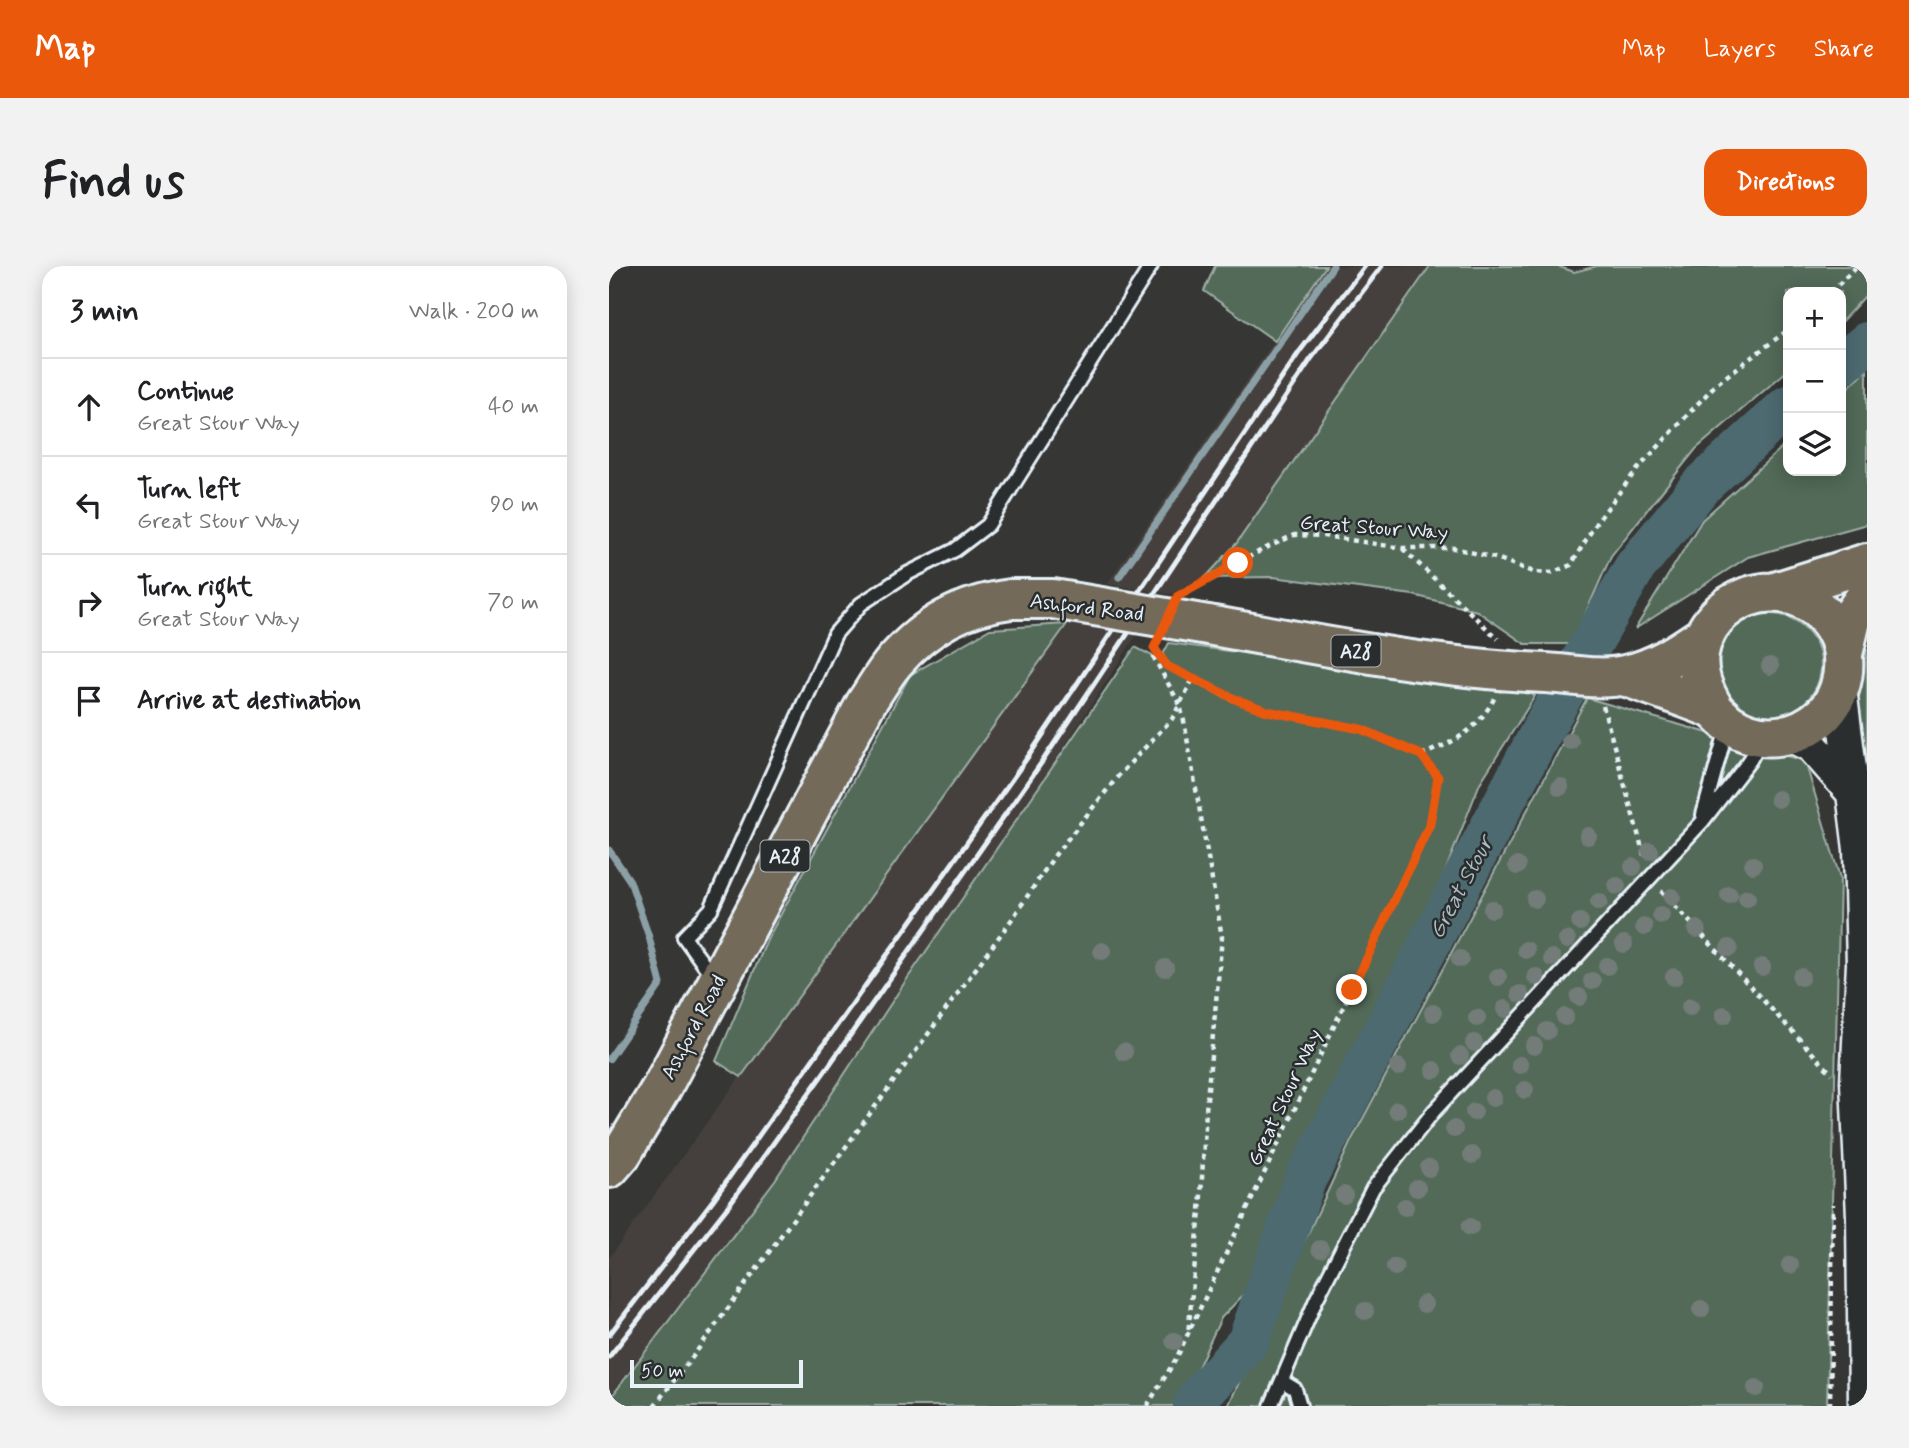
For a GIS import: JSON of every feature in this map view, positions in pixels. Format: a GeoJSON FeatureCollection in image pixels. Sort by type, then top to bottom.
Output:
{"type":"FeatureCollection","features":[{"type":"Feature","properties":{"kind":"highway"},"geometry":{"type":"LineString","coordinates":[[1867,563],[1775,592],[1753,594],[1733,603],[1716,617],[1705,635],[1699,654],[1699,673],[1704,692],[1721,716],[1745,732],[1777,736],[1811,725],[1828,710],[1841,672],[1852,616],[1867,595]]}},
{"type":"Feature","properties":{"kind":"highway"},"geometry":{"type":"LineString","coordinates":[[1775,592],[1812,604],[1827,618],[1838,635],[1841,672]]}},
{"type":"Feature","properties":{"kind":"highway","name":"Ashford Road"},"geometry":{"type":"LineString","coordinates":[[609,1168],[622,1153],[662,1087],[866,703],[893,663],[921,636],[953,614],[982,603],[1053,598],[1338,648],[1525,672],[1612,676],[1721,716]]}},
{"type":"Feature","properties":{"kind":"highway","name":"Ashford Road"},"geometry":{"type":"LineString","coordinates":[[1612,676],[1670,659],[1705,635]]}},
{"type":"Feature","properties":{"kind":"street"},"geometry":{"type":"LineString","coordinates":[[1841,672],[1860,849],[1863,964],[1857,1082],[1863,1216],[1865,1406]]}},
{"type":"Feature","properties":{"kind":"street"},"geometry":{"type":"LineString","coordinates":[[1777,736],[1811,745],[1854,794]]}},
{"type":"Feature","properties":{"kind":"lane"},"geometry":{"type":"LineString","coordinates":[[716,982],[684,937],[711,909],[835,634],[861,604],[907,574],[955,550],[988,524],[1151,266]]}},
{"type":"Feature","properties":{"kind":"lane"},"geometry":{"type":"LineString","coordinates":[[1702,822],[1721,716]]}},
{"type":"Feature","properties":{"kind":"lane"},"geometry":{"type":"LineString","coordinates":[[1271,1406],[1315,1300],[1373,1188],[1434,1111],[1650,880],[1702,822],[1750,760],[1777,736]]}},
{"type":"Feature","properties":{"kind":"lane"},"geometry":{"type":"LineString","coordinates":[[1282,1381],[1295,1389],[1300,1406]]}},
{"type":"Feature","properties":{"kind":"path"},"geometry":{"type":"LineString","coordinates":[[1836,287],[1857,266]]}},
{"type":"Feature","properties":{"kind":"path","name":"Great Stour Way"},"geometry":{"type":"LineString","coordinates":[[1178,596],[1208,577],[1294,535],[1324,536],[1402,548],[1454,548],[1499,559],[1534,572],[1551,573],[1571,565],[1596,523],[1643,463],[1716,384],[1783,334]]}},
{"type":"Feature","properties":{"kind":"path"},"geometry":{"type":"LineString","coordinates":[[1154,648],[1167,666],[1235,699],[1267,711],[1361,729],[1421,755],[1455,742],[1476,725],[1494,700],[1525,672],[1493,633],[1402,548]]}},
{"type":"Feature","properties":{"kind":"path"},"geometry":{"type":"LineString","coordinates":[[1159,638],[1154,648],[1154,658],[1180,705],[1222,937],[1206,1110],[1201,1211],[1188,1334]]}},
{"type":"Feature","properties":{"kind":"path"},"geometry":{"type":"LineString","coordinates":[[1612,676],[1602,707],[1650,880],[1835,1077]]}},
{"type":"Feature","properties":{"kind":"path"},"geometry":{"type":"LineString","coordinates":[[654,1406],[1012,919],[1055,855],[1119,775],[1163,731],[1193,679]]}},
{"type":"Feature","properties":{"kind":"path","name":"Great Stour Way"},"geometry":{"type":"LineString","coordinates":[[1147,1406],[1177,1359],[1430,824],[1438,777],[1421,755]]}},
{"type":"Feature","properties":{"kind":"path"},"geometry":{"type":"LineString","coordinates":[[1831,1406],[1833,1200]]}},
{"type":"Feature","properties":{"kind":"shaded area"},"geometry":{"type":"Polygon","coordinates":[[[1326,266],[1428,266],[1236,544],[1205,578],[1170,594],[1107,584],[1326,266]]]}},
{"type":"Feature","properties":{"kind":"shaded area"},"geometry":{"type":"Polygon","coordinates":[[[1067,624],[1136,636],[1010,830],[905,982],[775,1180],[609,1400],[609,1258],[1067,624]]]}},
{"type":"Feature","properties":{"kind":"green space"},"geometry":{"type":"Polygon","coordinates":[[[1215,266],[1326,266],[1275,341],[1204,291],[1215,266]]]}},
{"type":"Feature","properties":{"kind":"green space"},"geometry":{"type":"Polygon","coordinates":[[[1430,266],[1557,266],[1574,272],[1597,266],[1867,266],[1867,294],[1846,317],[1846,287],[1783,287],[1783,374],[1696,449],[1611,556],[1572,644],[1525,644],[1477,611],[1413,595],[1273,577],[1205,578],[1236,544],[1430,266]]]}},
{"type":"Feature","properties":{"kind":"green space"},"geometry":{"type":"Polygon","coordinates":[[[1867,370],[1867,524],[1748,557],[1635,629],[1702,520],[1783,447],[1783,476],[1846,476],[1846,389],[1867,370]]]}},
{"type":"Feature","properties":{"kind":"green space"},"geometry":{"type":"Polygon","coordinates":[[[1770,614],[1789,618],[1806,629],[1817,646],[1821,665],[1817,684],[1806,701],[1789,712],[1770,716],[1751,712],[1734,701],[1723,684],[1719,665],[1723,646],[1734,629],[1751,618],[1770,614]]]}},
{"type":"Feature","properties":{"kind":"green space"},"geometry":{"type":"Polygon","coordinates":[[[1067,624],[741,1077],[716,1061],[767,940],[910,675],[990,629],[1067,624]]]}},
{"type":"Feature","properties":{"kind":"green space"},"geometry":{"type":"Polygon","coordinates":[[[1169,643],[1479,685],[1500,692],[1519,688],[1535,696],[1480,783],[1439,887],[1352,1068],[1294,1179],[1257,1263],[1249,1289],[1221,1318],[1180,1406],[609,1406],[609,1400],[775,1180],[905,982],[1135,647],[1160,660],[1169,643]]]}},
{"type":"Feature","properties":{"kind":"green space"},"geometry":{"type":"Polygon","coordinates":[[[1867,649],[1867,838],[1852,700],[1867,649]]]}},
{"type":"Feature","properties":{"kind":"green space"},"geometry":{"type":"Polygon","coordinates":[[[1587,698],[1805,761],[1840,878],[1827,1406],[1228,1406],[1351,1141],[1587,698]]]}},
{"type":"Feature","properties":{"kind":"waterway"},"geometry":{"type":"LineString","coordinates":[[1119,577],[1333,266]]}},
{"type":"Feature","properties":{"kind":"waterway","name":"Great Stour"},"geometry":{"type":"LineString","coordinates":[[1846,360],[1867,343]]}},
{"type":"Feature","properties":{"kind":"waterway","name":"Great Stour"},"geometry":{"type":"LineString","coordinates":[[1194,1406],[1200,1395],[1248,1342],[1305,1180],[1541,732],[1635,567],[1701,486],[1783,411]]}},
{"type":"Feature","properties":{"kind":"waterway"},"geometry":{"type":"LineString","coordinates":[[609,850],[630,881],[661,984],[609,1059]]}},
{"type":"Feature","properties":{"kind":"railway"},"geometry":{"type":"LineString","coordinates":[[609,1335],[713,1200],[1032,751],[1300,351],[1365,266]]}},
{"type":"Feature","properties":{"kind":"railway"},"geometry":{"type":"LineString","coordinates":[[609,1357],[726,1209],[830,1064],[1044,759],[1311,359],[1382,266]]}},
{"type":"Feature","properties":{"kind":"route"},"geometry":{"type":"LineString","coordinates":[[1238,563],[1178,596],[1154,648],[1167,666],[1235,699],[1267,711],[1361,729],[1388,740],[1421,755],[1438,777],[1430,824],[1352,990]]}}]}
